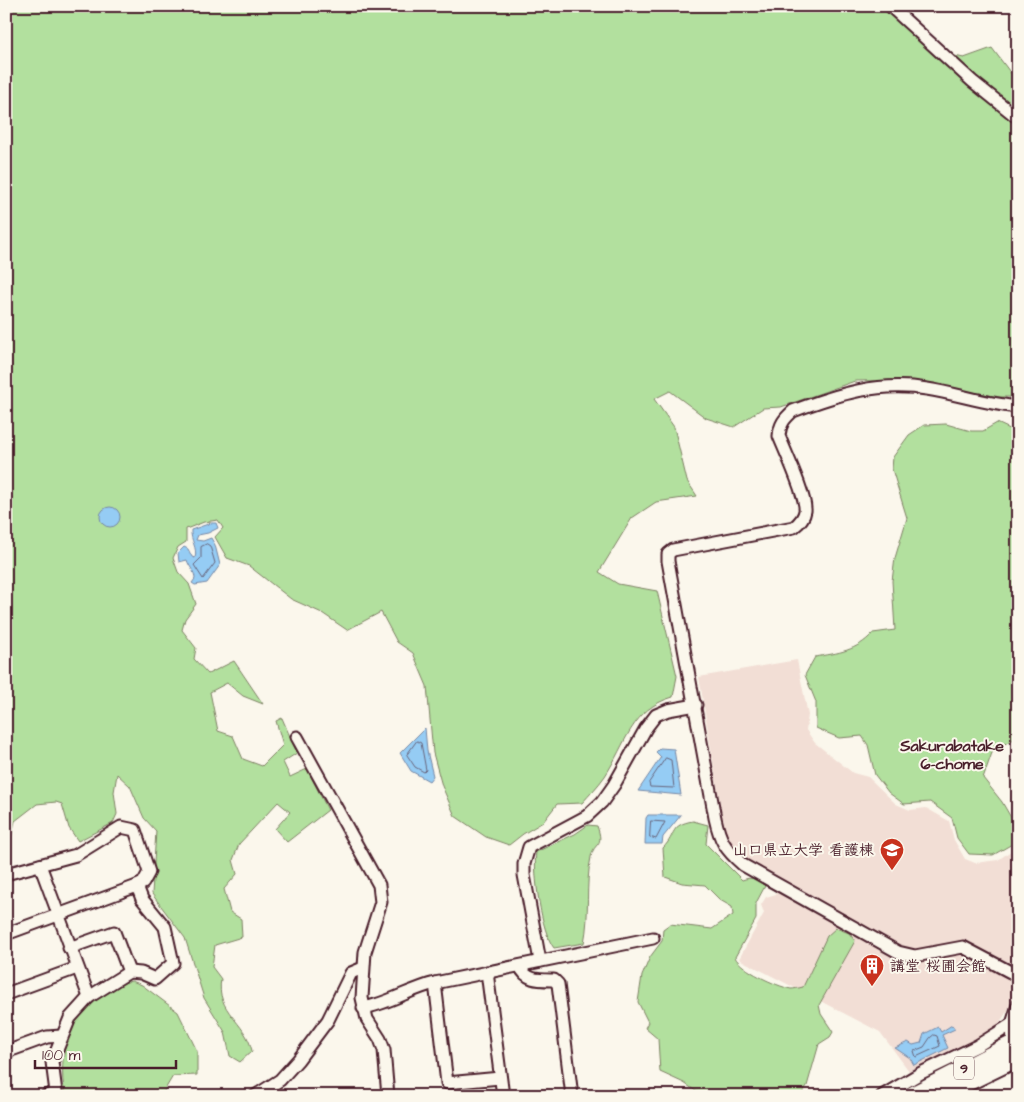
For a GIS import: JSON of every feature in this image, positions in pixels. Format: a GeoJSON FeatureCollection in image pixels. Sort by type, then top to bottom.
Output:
{"type":"FeatureCollection","features":[{"type":"Feature","properties":{"kind":"highway","name":"9"},"geometry":{"type":"LineString","coordinates":[[946,1094],[1017,1048]]}},
{"type":"Feature","properties":{"kind":"highway","name":"9"},"geometry":{"type":"LineString","coordinates":[[910,1096],[1017,1048]]}},
{"type":"Feature","properties":{"kind":"street"},"geometry":{"type":"LineString","coordinates":[[890,6],[972,81],[1018,118]]}},
{"type":"Feature","properties":{"kind":"street"},"geometry":{"type":"LineString","coordinates":[[1018,406],[995,405],[929,389],[893,386],[866,387],[836,394],[793,411],[780,426],[779,436],[805,504],[804,516],[799,523],[794,527],[673,550],[668,554],[720,838],[728,852],[743,865],[898,952],[915,956],[963,947],[1018,976]]}},
{"type":"Feature","properties":{"kind":"street"},"geometry":{"type":"LineString","coordinates":[[540,961],[524,875],[524,864],[529,847],[587,816],[602,802],[614,785],[646,728],[656,715],[668,710],[696,705]]}},
{"type":"Feature","properties":{"kind":"street"},"geometry":{"type":"LineString","coordinates":[[297,737],[379,886],[381,902],[365,952],[363,1008],[384,1050],[388,1096]]}},
{"type":"Feature","properties":{"kind":"street"},"geometry":{"type":"LineString","coordinates":[[6,874],[76,855],[121,827],[135,830],[149,872],[143,884],[6,934]]}},
{"type":"Feature","properties":{"kind":"street"},"geometry":{"type":"LineString","coordinates":[[40,865],[69,948],[89,997]]}},
{"type":"Feature","properties":{"kind":"street"},"geometry":{"type":"LineString","coordinates":[[46,1096],[56,1092],[52,1062],[61,1036],[70,1018],[89,997],[129,972],[141,973],[155,979],[174,963],[165,927],[142,899],[137,886]]}},
{"type":"Feature","properties":{"kind":"street"},"geometry":{"type":"LineString","coordinates":[[69,948],[114,932],[129,972]]}},
{"type":"Feature","properties":{"kind":"street"},"geometry":{"type":"LineString","coordinates":[[363,1008],[374,1006],[417,987],[653,938]]}},
{"type":"Feature","properties":{"kind":"street"},"geometry":{"type":"LineString","coordinates":[[520,966],[523,973],[533,980],[554,980],[558,984],[572,1096]]}},
{"type":"Feature","properties":{"kind":"street"},"geometry":{"type":"LineString","coordinates":[[6,994],[77,968]]}},
{"type":"Feature","properties":{"kind":"street"},"geometry":{"type":"LineString","coordinates":[[256,1096],[280,1080],[298,1060],[328,1020],[352,973],[363,968]]}},
{"type":"Feature","properties":{"kind":"street"},"geometry":{"type":"LineString","coordinates":[[487,972],[502,1096]]}},
{"type":"Feature","properties":{"kind":"street"},"geometry":{"type":"LineString","coordinates":[[435,983],[448,1083],[500,1078]]}},
{"type":"Feature","properties":{"kind":"street"},"geometry":{"type":"LineString","coordinates":[[1017,1048],[1012,1024],[1018,1005]]}},
{"type":"Feature","properties":{"kind":"street"},"geometry":{"type":"LineString","coordinates":[[882,1096],[921,1073],[977,1046],[1012,1024]]}},
{"type":"Feature","properties":{"kind":"street"},"geometry":{"type":"LineString","coordinates":[[6,1052],[48,1037],[61,1036]]}},
{"type":"Feature","properties":{"kind":"shaded area","name":"山口県立大学 看護棟"},"geometry":{"type":"Polygon","coordinates":[[[797,660],[808,715],[806,730],[815,743],[853,773],[868,777],[896,804],[910,810],[926,808],[949,821],[954,840],[965,859],[975,863],[998,860],[1018,846],[1018,995],[996,1028],[976,1042],[912,1075],[880,1032],[739,959],[764,913],[761,905],[766,897],[776,894],[779,878],[741,857],[725,835],[699,677],[797,660]]]}},
{"type":"Feature","properties":{"kind":"green space"},"geometry":{"type":"Polygon","coordinates":[[[6,6],[882,6],[931,51],[964,58],[992,48],[1018,83],[1018,397],[1000,397],[907,380],[855,381],[781,407],[763,408],[734,427],[706,418],[670,391],[654,399],[674,427],[687,481],[697,496],[656,502],[632,518],[599,572],[618,584],[657,591],[677,676],[673,697],[648,710],[639,719],[631,729],[605,776],[582,803],[557,804],[543,822],[509,845],[486,837],[455,816],[442,786],[433,753],[427,686],[413,653],[397,642],[381,612],[347,630],[322,613],[291,599],[249,566],[227,558],[215,537],[223,528],[218,520],[204,522],[186,529],[186,542],[178,547],[173,558],[178,572],[189,584],[196,604],[185,619],[182,630],[196,648],[194,659],[208,674],[234,661],[263,704],[243,696],[227,683],[210,692],[218,731],[233,736],[243,759],[262,766],[283,745],[276,721],[282,718],[297,753],[283,762],[290,777],[307,769],[328,810],[287,842],[275,829],[290,812],[278,802],[239,844],[233,860],[237,874],[224,889],[230,912],[241,919],[242,937],[215,945],[212,967],[221,979],[220,990],[222,1000],[244,1032],[252,1051],[240,1062],[230,1056],[225,1032],[204,998],[185,938],[152,894],[156,831],[144,818],[130,786],[117,774],[114,792],[117,814],[113,823],[78,841],[69,828],[62,804],[56,802],[37,804],[15,821],[11,839],[6,839],[6,6]]]}},
{"type":"Feature","properties":{"kind":"green space"},"geometry":{"type":"Polygon","coordinates":[[[997,423],[1012,430],[1018,437],[1018,737],[993,750],[983,778],[1002,802],[1017,828],[1014,843],[993,855],[969,854],[957,838],[952,818],[930,802],[904,804],[889,793],[875,775],[868,745],[862,736],[839,738],[816,728],[816,702],[805,675],[815,657],[854,647],[873,633],[895,630],[892,581],[895,558],[907,518],[892,469],[893,457],[909,435],[924,425],[946,424],[971,431],[983,431],[997,423]]]}},
{"type":"Feature","properties":{"kind":"green space"},"geometry":{"type":"Polygon","coordinates":[[[693,821],[708,825],[706,844],[742,880],[755,879],[765,886],[756,903],[756,919],[735,957],[744,967],[777,985],[791,989],[803,987],[827,936],[836,928],[849,933],[855,941],[819,1005],[821,1014],[833,1032],[830,1037],[819,1044],[807,1086],[800,1096],[703,1096],[684,1083],[660,1072],[658,1039],[645,1028],[648,1022],[638,1002],[642,976],[650,957],[662,941],[663,929],[670,924],[712,929],[733,915],[732,907],[720,900],[705,885],[682,883],[665,877],[663,848],[680,825],[693,821]]]}},
{"type":"Feature","properties":{"kind":"green space"},"geometry":{"type":"Polygon","coordinates":[[[588,825],[597,826],[600,838],[592,852],[589,868],[587,921],[584,943],[554,948],[545,929],[539,902],[535,861],[536,852],[575,834],[588,825]]]}},
{"type":"Feature","properties":{"kind":"green space"},"geometry":{"type":"Polygon","coordinates":[[[132,981],[142,985],[178,1012],[197,1051],[197,1075],[173,1076],[161,1096],[65,1096],[63,1080],[64,1050],[74,1023],[94,1001],[125,982],[132,981]]]}},
{"type":"Feature","properties":{"kind":"water"},"geometry":{"type":"Polygon","coordinates":[[[110,507],[117,510],[120,517],[117,524],[110,527],[103,524],[100,517],[103,510],[110,507]]]}},
{"type":"Feature","properties":{"kind":"water"},"geometry":{"type":"Polygon","coordinates":[[[216,523],[218,528],[198,535],[196,540],[203,541],[211,538],[215,545],[220,565],[207,583],[195,585],[192,583],[195,579],[194,574],[187,560],[179,562],[178,553],[184,547],[195,558],[196,554],[191,530],[216,523]]]}},
{"type":"Feature","properties":{"kind":"water"},"geometry":{"type":"Polygon","coordinates":[[[425,728],[427,751],[433,776],[429,781],[411,771],[400,753],[425,728]]]}},
{"type":"Feature","properties":{"kind":"water"},"geometry":{"type":"Polygon","coordinates":[[[660,748],[674,749],[681,795],[638,791],[661,757],[656,752],[660,748]]]}},
{"type":"Feature","properties":{"kind":"water"},"geometry":{"type":"Polygon","coordinates":[[[648,815],[681,815],[663,837],[662,844],[645,844],[646,818],[648,815]]]}},
{"type":"Feature","properties":{"kind":"water"},"geometry":{"type":"Polygon","coordinates":[[[952,1025],[955,1029],[942,1035],[948,1048],[914,1065],[910,1058],[895,1048],[908,1042],[913,1045],[921,1043],[924,1034],[938,1027],[941,1032],[952,1025]]]}},
{"type":"Feature","properties":{"kind":"place","name":"山口県立大学 看護棟"},"geometry":{"type":"Point","coordinates":[892,871]}},
{"type":"Feature","properties":{"kind":"place","name":"講堂 桜圃会館"},"geometry":{"type":"Point","coordinates":[872,987]}},
{"type":"Feature","properties":{"kind":"district","name":"Sakurabatake 6-chome"},"geometry":{"type":"Point","coordinates":[952,754]}}]}
